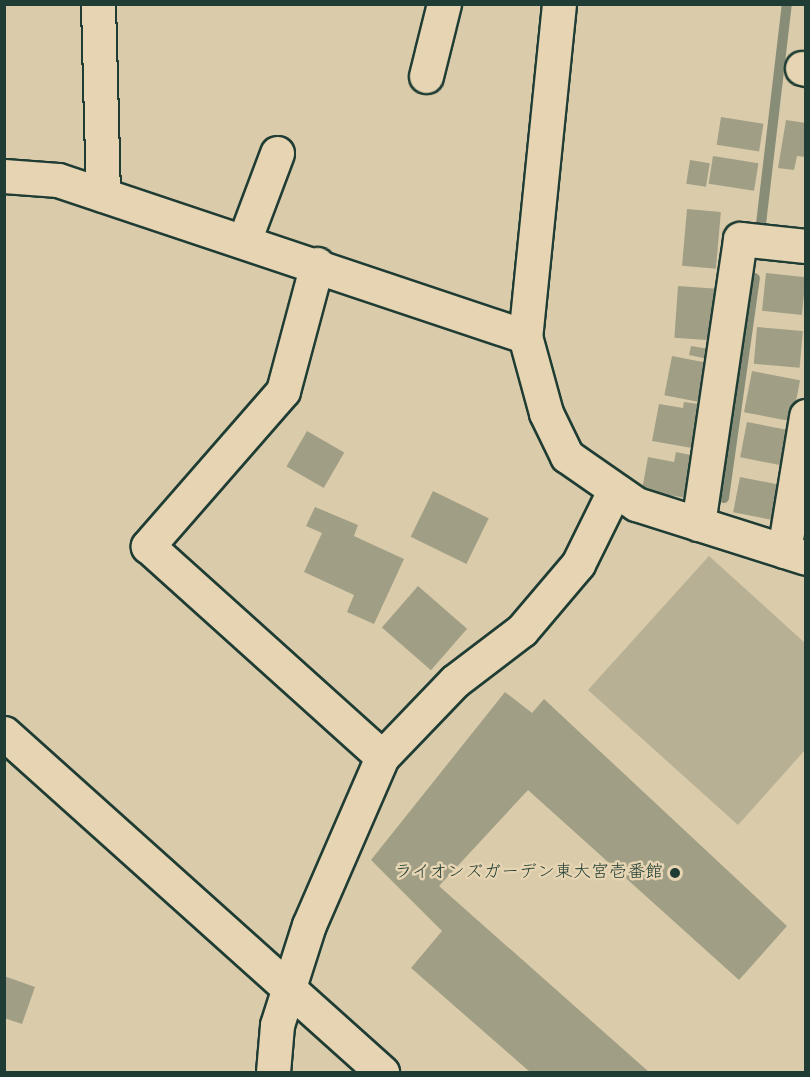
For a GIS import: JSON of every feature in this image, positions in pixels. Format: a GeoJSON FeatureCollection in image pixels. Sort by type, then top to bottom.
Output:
{"type":"FeatureCollection","features":[{"type":"Feature","properties":{"kind":"street"},"geometry":{"type":"LineString","coordinates":[[98,4],[103,195]]}},
{"type":"Feature","properties":{"kind":"street"},"geometry":{"type":"LineString","coordinates":[[426,76],[444,4]]}},
{"type":"Feature","properties":{"kind":"street"},"geometry":{"type":"LineString","coordinates":[[559,4],[525,336],[546,413],[567,456],[614,491],[698,524],[795,555],[806,416]]}},
{"type":"Feature","properties":{"kind":"street"},"geometry":{"type":"LineString","coordinates":[[244,241],[277,153]]}},
{"type":"Feature","properties":{"kind":"street"},"geometry":{"type":"LineString","coordinates":[[4,176],[58,180],[317,264],[525,336]]}},
{"type":"Feature","properties":{"kind":"street"},"geometry":{"type":"LineString","coordinates":[[698,524],[740,239],[806,246]]}},
{"type":"Feature","properties":{"kind":"street"},"geometry":{"type":"LineString","coordinates":[[317,264],[283,391],[148,546],[382,757]]}},
{"type":"Feature","properties":{"kind":"street"},"geometry":{"type":"LineString","coordinates":[[273,1072],[277,1025],[291,989],[309,925],[382,757],[455,681],[522,630],[578,564],[614,491]]}},
{"type":"Feature","properties":{"kind":"street"},"geometry":{"type":"LineString","coordinates":[[6,736],[382,1072]]}},
{"type":"Feature","properties":{"kind":"shaded area"},"geometry":{"type":"Polygon","coordinates":[[[709,556],[805,643],[805,750],[738,825],[588,690],[709,556]]]}},
{"type":"Feature","properties":{"kind":"building"},"geometry":{"type":"Polygon","coordinates":[[[721,117],[763,124],[759,151],[717,145],[721,117]]]}},
{"type":"Feature","properties":{"kind":"building"},"geometry":{"type":"Polygon","coordinates":[[[786,120],[806,123],[806,157],[797,156],[794,170],[778,168],[786,120]]]}},
{"type":"Feature","properties":{"kind":"building"},"geometry":{"type":"Polygon","coordinates":[[[713,156],[758,163],[754,191],[709,184],[713,156]]]}},
{"type":"Feature","properties":{"kind":"building"},"geometry":{"type":"Polygon","coordinates":[[[690,160],[710,163],[706,187],[686,184],[690,160]]]}},
{"type":"Feature","properties":{"kind":"building"},"geometry":{"type":"Polygon","coordinates":[[[687,209],[721,212],[716,269],[682,266],[687,209]]]}},
{"type":"Feature","properties":{"kind":"building"},"geometry":{"type":"Polygon","coordinates":[[[766,273],[806,277],[802,315],[762,311],[766,273]]]}},
{"type":"Feature","properties":{"kind":"building"},"geometry":{"type":"Polygon","coordinates":[[[678,286],[717,289],[713,341],[674,338],[678,286]]]}},
{"type":"Feature","properties":{"kind":"building"},"geometry":{"type":"Polygon","coordinates":[[[757,327],[803,331],[800,368],[754,364],[757,327]]]}},
{"type":"Feature","properties":{"kind":"building"},"geometry":{"type":"Polygon","coordinates":[[[691,346],[715,350],[712,360],[689,355],[691,346]]]}},
{"type":"Feature","properties":{"kind":"building"},"geometry":{"type":"Polygon","coordinates":[[[672,356],[713,364],[706,403],[664,395],[672,356]]]}},
{"type":"Feature","properties":{"kind":"building"},"geometry":{"type":"Polygon","coordinates":[[[752,371],[800,380],[792,422],[744,412],[752,371]]]}},
{"type":"Feature","properties":{"kind":"building"},"geometry":{"type":"Polygon","coordinates":[[[684,402],[705,405],[698,449],[652,441],[659,404],[683,408],[684,402]]]}},
{"type":"Feature","properties":{"kind":"building"},"geometry":{"type":"Polygon","coordinates":[[[747,422],[790,430],[783,466],[740,457],[747,422]]]}},
{"type":"Feature","properties":{"kind":"building"},"geometry":{"type":"Polygon","coordinates":[[[307,431],[344,452],[324,488],[286,467],[307,431]]]}},
{"type":"Feature","properties":{"kind":"building"},"geometry":{"type":"Polygon","coordinates":[[[676,452],[696,456],[691,499],[642,490],[648,457],[674,462],[676,452]]]}},
{"type":"Feature","properties":{"kind":"building"},"geometry":{"type":"Polygon","coordinates":[[[740,477],[782,485],[775,521],[733,512],[740,477]]]}},
{"type":"Feature","properties":{"kind":"building"},"geometry":{"type":"Polygon","coordinates":[[[433,491],[489,518],[466,564],[411,537],[433,491]]]}},
{"type":"Feature","properties":{"kind":"building"},"geometry":{"type":"Polygon","coordinates":[[[315,507],[358,525],[354,536],[404,559],[374,624],[347,612],[354,595],[304,572],[322,533],[306,526],[315,507]]]}},
{"type":"Feature","properties":{"kind":"building"},"geometry":{"type":"Polygon","coordinates":[[[418,586],[467,629],[431,670],[382,628],[418,586]]]}},
{"type":"Feature","properties":{"kind":"building","name":"ライオンズガーデン東大宮壱番館"},"geometry":{"type":"Polygon","coordinates":[[[505,692],[532,713],[544,699],[787,926],[739,980],[528,790],[439,886],[649,1072],[530,1072],[411,968],[442,931],[371,860],[505,692]]]}},
{"type":"Feature","properties":{"kind":"building"},"geometry":{"type":"Polygon","coordinates":[[[4,976],[35,987],[22,1024],[4,1018],[4,976]]]}},
{"type":"Feature","properties":{"kind":"waterway"},"geometry":{"type":"LineString","coordinates":[[761,224],[787,4]]}},
{"type":"Feature","properties":{"kind":"waterway"},"geometry":{"type":"LineString","coordinates":[[724,498],[755,278]]}},
{"type":"Feature","properties":{"kind":"place","name":"ライオンズガーデン東大宮壱番館"},"geometry":{"type":"Point","coordinates":[675,873]}}]}
